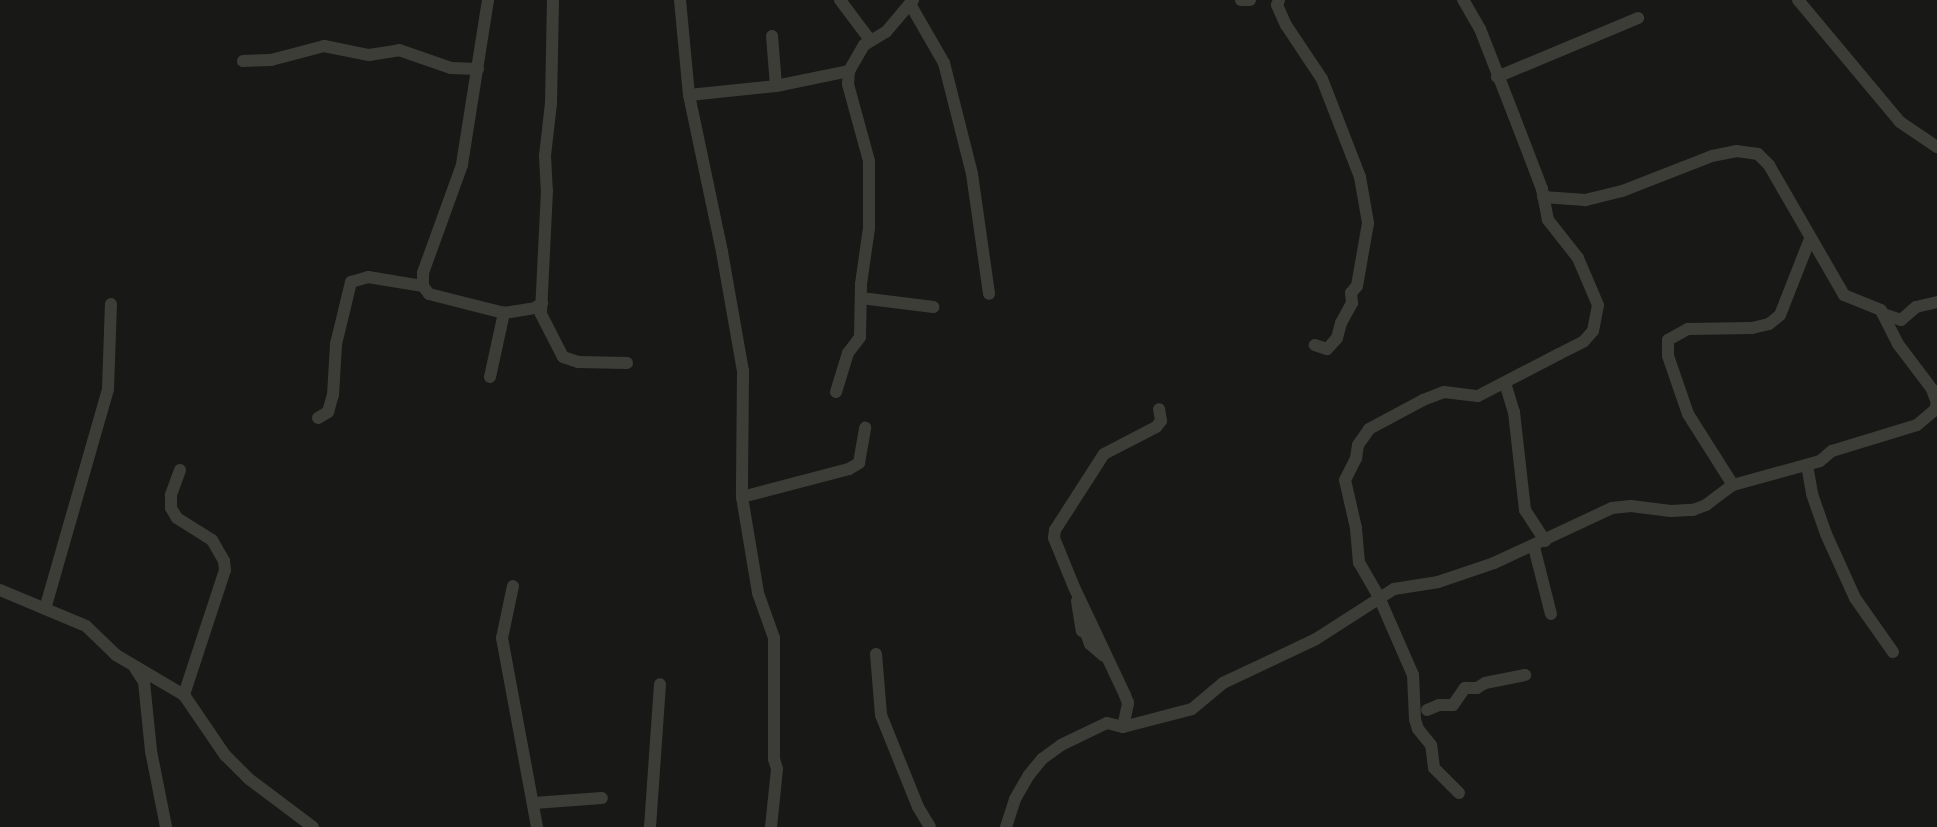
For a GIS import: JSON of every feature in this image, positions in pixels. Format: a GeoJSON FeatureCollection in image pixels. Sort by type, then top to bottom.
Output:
{"type":"FeatureCollection","features":[{"type":"Feature","properties":{"kind":"street"},"geometry":{"type":"LineString","coordinates":[[488,0],[462,165],[423,273],[423,286],[429,294],[505,313],[535,308],[542,303]]}},
{"type":"Feature","properties":{"kind":"street"},"geometry":{"type":"LineString","coordinates":[[553,0],[541,314],[563,357],[578,362],[627,363]]}},
{"type":"Feature","properties":{"kind":"street"},"geometry":{"type":"LineString","coordinates":[[680,0],[689,95],[720,239],[743,371],[742,497],[758,593],[774,638],[774,759],[777,769],[771,827]]}},
{"type":"Feature","properties":{"kind":"street"},"geometry":{"type":"LineString","coordinates":[[840,0],[870,40]]}},
{"type":"Feature","properties":{"kind":"street"},"geometry":{"type":"LineString","coordinates":[[1241,0],[1250,0]]}},
{"type":"Feature","properties":{"kind":"street"},"geometry":{"type":"LineString","coordinates":[[1279,0],[1277,5],[1286,25],[1322,79],[1360,177],[1368,223],[1357,286],[1351,293],[1352,303],[1341,323],[1337,338],[1327,349],[1315,345]]}},
{"type":"Feature","properties":{"kind":"street"},"geometry":{"type":"LineString","coordinates":[[1459,793],[1431,763],[1430,745],[1422,736],[1415,719],[1416,693],[1408,660],[1398,645],[1379,597],[1359,563],[1356,528],[1345,480],[1356,458],[1358,445],[1368,429],[1444,392],[1478,396],[1584,341],[1593,331],[1598,305],[1578,258],[1548,220],[1544,197],[1480,29],[1463,0]]}},
{"type":"Feature","properties":{"kind":"street"},"geometry":{"type":"LineString","coordinates":[[1798,0],[1900,122],[1937,147]]}},
{"type":"Feature","properties":{"kind":"street"},"geometry":{"type":"LineString","coordinates":[[836,392],[848,353],[860,337],[861,298],[869,228],[869,161],[848,84],[849,71],[870,40],[886,32],[912,2],[944,63],[972,174],[989,294]]}},
{"type":"Feature","properties":{"kind":"street"},"geometry":{"type":"LineString","coordinates":[[1497,77],[1638,18]]}},
{"type":"Feature","properties":{"kind":"street"},"geometry":{"type":"LineString","coordinates":[[772,36],[776,86]]}},
{"type":"Feature","properties":{"kind":"street"},"geometry":{"type":"LineString","coordinates":[[243,61],[271,60],[324,46],[369,55],[399,50],[451,68],[478,69]]}},
{"type":"Feature","properties":{"kind":"street"},"geometry":{"type":"LineString","coordinates":[[689,95],[776,86],[849,71]]}},
{"type":"Feature","properties":{"kind":"street"},"geometry":{"type":"LineString","coordinates":[[1006,827],[1015,799],[1042,759],[1061,745],[1107,723],[1123,727],[1192,709],[1223,683],[1316,639],[1379,597],[1406,586],[1438,582],[1539,544],[1612,508],[1631,506],[1671,512],[1693,510],[1706,505],[1733,485],[1807,465],[1832,451],[1917,425],[1936,412],[1937,402],[1932,389],[1898,344],[1883,314],[1874,306],[1853,301],[1844,295],[1769,165],[1750,152],[1712,156],[1643,183],[1586,200],[1544,197]]}},
{"type":"Feature","properties":{"kind":"street"},"geometry":{"type":"LineString","coordinates":[[1733,485],[1688,414],[1668,356],[1668,340],[1688,329],[1752,328],[1769,324],[1780,315],[1810,239]]}},
{"type":"Feature","properties":{"kind":"street"},"geometry":{"type":"LineString","coordinates":[[318,418],[328,412],[336,344],[351,282],[368,277],[423,286]]}},
{"type":"Feature","properties":{"kind":"street"},"geometry":{"type":"LineString","coordinates":[[861,298],[933,307]]}},
{"type":"Feature","properties":{"kind":"street"},"geometry":{"type":"LineString","coordinates":[[1883,314],[1901,320],[1916,307],[1937,302]]}},
{"type":"Feature","properties":{"kind":"street"},"geometry":{"type":"LineString","coordinates":[[45,609],[108,389],[111,304]]}},
{"type":"Feature","properties":{"kind":"street"},"geometry":{"type":"LineString","coordinates":[[490,377],[505,313]]}},
{"type":"Feature","properties":{"kind":"street"},"geometry":{"type":"LineString","coordinates":[[1505,383],[1514,412],[1525,510],[1539,544],[1551,614]]}},
{"type":"Feature","properties":{"kind":"street"},"geometry":{"type":"LineString","coordinates":[[1123,727],[1128,703],[1107,657],[1090,644],[1086,633],[1082,631],[1075,590],[1054,538],[1055,530],[1104,454],[1156,428],[1161,421],[1159,409]]}},
{"type":"Feature","properties":{"kind":"street"},"geometry":{"type":"LineString","coordinates":[[742,497],[849,469],[859,463],[865,428]]}},
{"type":"Feature","properties":{"kind":"street"},"geometry":{"type":"LineString","coordinates":[[1807,465],[1812,494],[1826,534],[1855,598],[1893,652]]}},
{"type":"Feature","properties":{"kind":"street"},"geometry":{"type":"LineString","coordinates":[[180,470],[171,495],[171,508],[177,518],[212,540],[224,561],[225,570],[184,695]]}},
{"type":"Feature","properties":{"kind":"street"},"geometry":{"type":"LineString","coordinates":[[513,586],[502,638],[537,827]]}},
{"type":"Feature","properties":{"kind":"street"},"geometry":{"type":"LineString","coordinates":[[0,590],[86,626],[116,655],[157,676],[184,695],[225,755],[248,779],[313,827]]}},
{"type":"Feature","properties":{"kind":"street"},"geometry":{"type":"LineString","coordinates":[[876,654],[881,715],[918,807],[930,827]]}},
{"type":"Feature","properties":{"kind":"street"},"geometry":{"type":"LineString","coordinates":[[135,667],[144,682],[151,751],[166,827]]}},
{"type":"Feature","properties":{"kind":"street"},"geometry":{"type":"LineString","coordinates":[[1416,693],[1427,710],[1440,705],[1454,705],[1465,688],[1477,688],[1485,682],[1525,675]]}},
{"type":"Feature","properties":{"kind":"street"},"geometry":{"type":"LineString","coordinates":[[650,827],[660,684]]}},
{"type":"Feature","properties":{"kind":"street"},"geometry":{"type":"LineString","coordinates":[[534,803],[602,798]]}}]}
